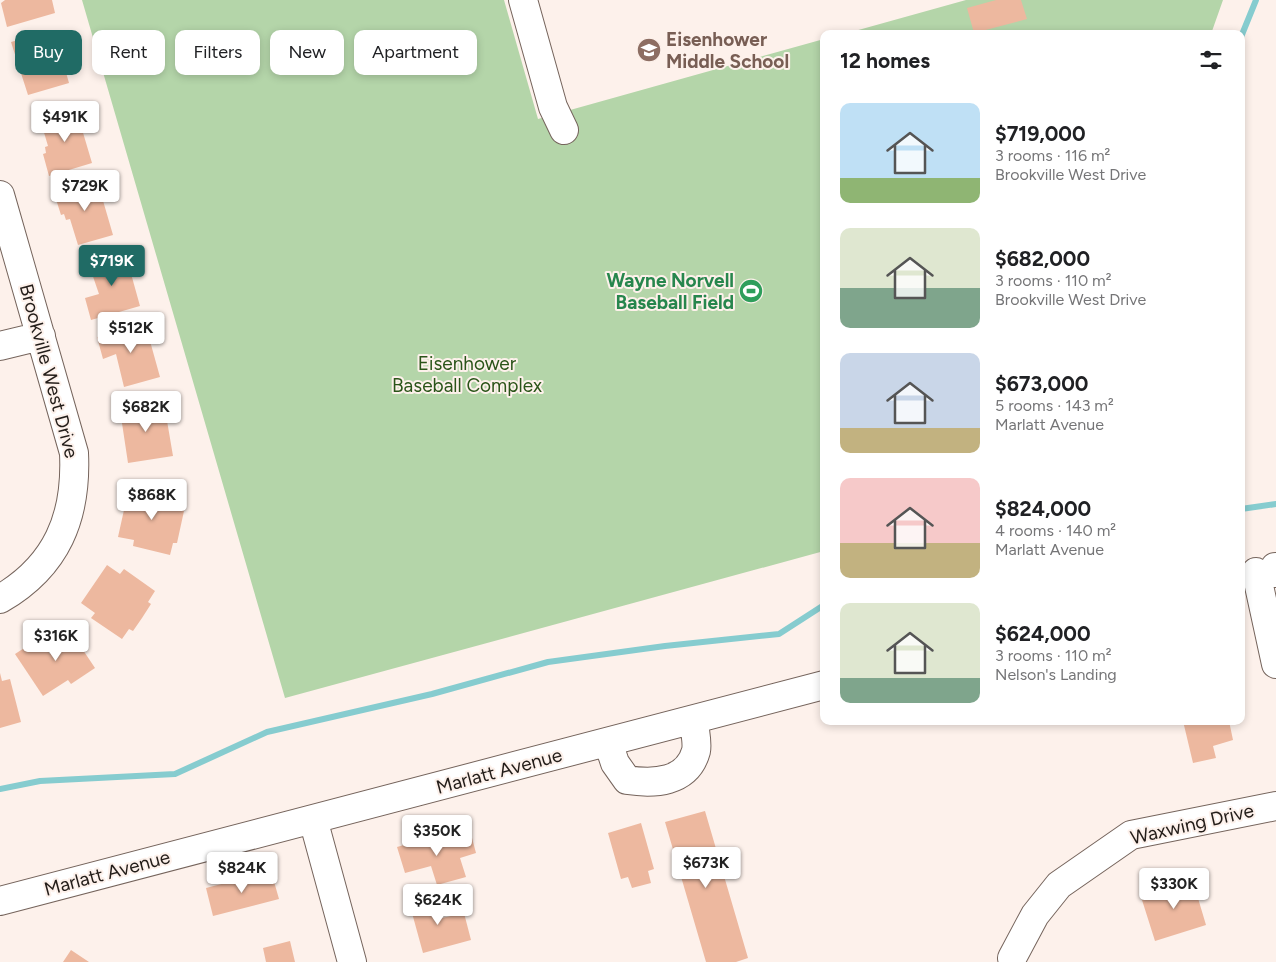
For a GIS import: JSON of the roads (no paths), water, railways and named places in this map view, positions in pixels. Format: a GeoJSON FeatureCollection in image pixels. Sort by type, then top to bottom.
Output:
{"type":"FeatureCollection","features":[{"type":"Feature","properties":{"kind":"street"},"geometry":{"type":"LineString","coordinates":[[524,0],[553,107],[564,130]]}},
{"type":"Feature","properties":{"kind":"street","name":"Brookville West Drive"},"geometry":{"type":"LineString","coordinates":[[0,195],[74,453],[76,482],[71,510],[56,546],[29,579],[0,599]]}},
{"type":"Feature","properties":{"kind":"street"},"geometry":{"type":"LineString","coordinates":[[0,346],[41,336]]}},
{"type":"Feature","properties":{"kind":"street"},"geometry":{"type":"LineString","coordinates":[[1265,571],[1276,664]]}},
{"type":"Feature","properties":{"kind":"street","name":"Marlatt Avenue"},"geometry":{"type":"LineString","coordinates":[[0,901],[820,686]]}},
{"type":"Feature","properties":{"kind":"street"},"geometry":{"type":"LineString","coordinates":[[608,742],[615,763],[627,780],[646,783],[670,780],[689,766],[696,750],[694,720]]}},
{"type":"Feature","properties":{"kind":"street","name":"Waxwing Drive"},"geometry":{"type":"LineString","coordinates":[[1012,958],[1035,915],[1059,885],[1131,835],[1276,806]]}},
{"type":"Feature","properties":{"kind":"street"},"geometry":{"type":"LineString","coordinates":[[312,820],[352,962]]}},
{"type":"Feature","properties":{"kind":"waterway"},"geometry":{"type":"LineString","coordinates":[[1244,30],[1256,0]]}},
{"type":"Feature","properties":{"kind":"waterway"},"geometry":{"type":"LineString","coordinates":[[1245,508],[1276,504]]}},
{"type":"Feature","properties":{"kind":"waterway"},"geometry":{"type":"LineString","coordinates":[[0,789],[40,781],[175,774],[267,732],[432,694],[548,662],[665,646],[779,634],[820,608]]}},
{"type":"Feature","properties":{"kind":"place","name":"Eisenhower Middle School"},"geometry":{"type":"Point","coordinates":[649,50]}},
{"type":"Feature","properties":{"kind":"place","name":"Wayne Norvell Baseball Field"},"geometry":{"type":"Point","coordinates":[751,291]}},
{"type":"Feature","properties":{"kind":"park label","name":"Eisenhower Baseball Complex"},"geometry":{"type":"Point","coordinates":[467,374]}}]}
